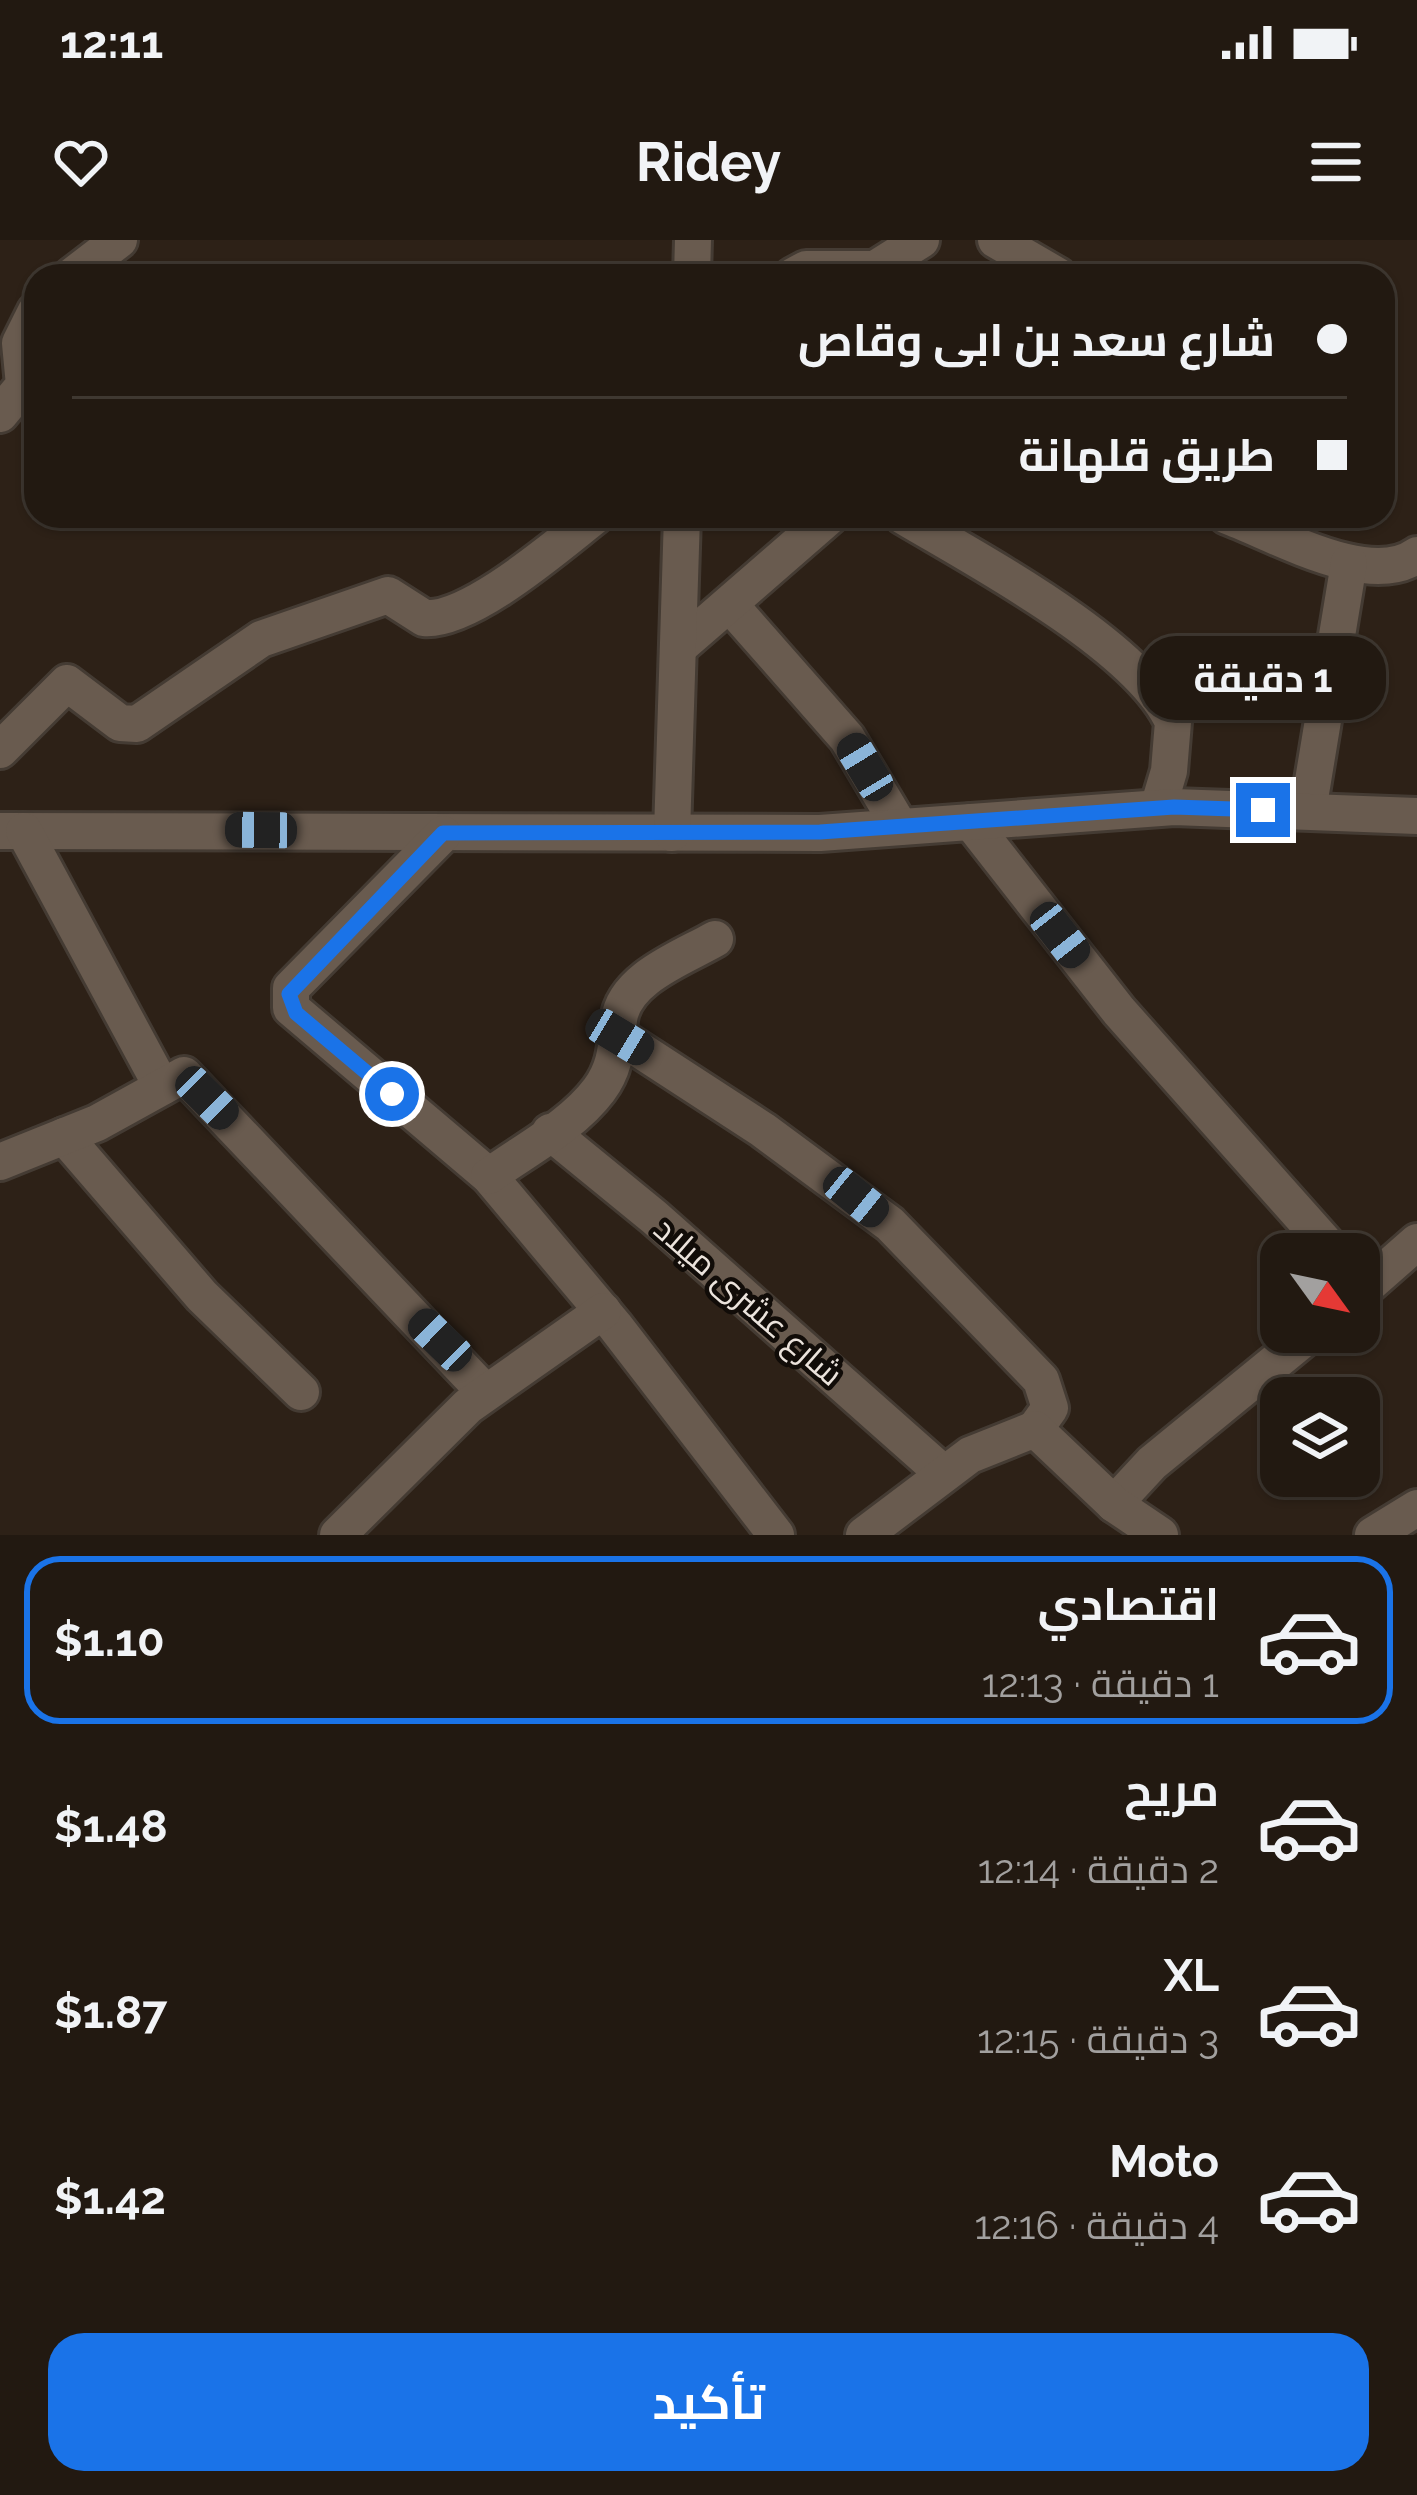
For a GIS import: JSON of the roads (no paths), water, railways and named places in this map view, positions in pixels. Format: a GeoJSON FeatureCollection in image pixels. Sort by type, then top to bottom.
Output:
{"type":"FeatureCollection","features":[{"type":"Feature","properties":{"kind":"street"},"geometry":{"type":"LineString","coordinates":[[88,264],[119,240]]}},
{"type":"Feature","properties":{"kind":"street"},"geometry":{"type":"LineString","coordinates":[[996,240],[1037,264]]}},
{"type":"Feature","properties":{"kind":"street"},"geometry":{"type":"LineString","coordinates":[[881,264],[913,243]]}},
{"type":"Feature","properties":{"kind":"street"},"geometry":{"type":"LineString","coordinates":[[0,414],[24,385],[20,343],[24,335]]}},
{"type":"Feature","properties":{"kind":"street"},"geometry":{"type":"LineString","coordinates":[[0,750],[67,683],[87,693],[120,723],[137,724],[282,629],[388,596],[424,618],[453,614],[531,566],[580,528]]}},
{"type":"Feature","properties":{"kind":"street"},"geometry":{"type":"LineString","coordinates":[[672,833],[682,528]]}},
{"type":"Feature","properties":{"kind":"street"},"geometry":{"type":"LineString","coordinates":[[678,648],[817,528]]}},
{"type":"Feature","properties":{"kind":"street"},"geometry":{"type":"LineString","coordinates":[[923,528],[1026,589],[1140,676],[1173,722],[1169,771],[1158,808]]}},
{"type":"Feature","properties":{"kind":"street"},"geometry":{"type":"LineString","coordinates":[[1258,528],[1349,563],[1400,567],[1417,555]]}},
{"type":"Feature","properties":{"kind":"street"},"geometry":{"type":"LineString","coordinates":[[1308,811],[1349,563]]}},
{"type":"Feature","properties":{"kind":"street"},"geometry":{"type":"LineString","coordinates":[[731,606],[847,738],[900,827]]}},
{"type":"Feature","properties":{"kind":"street"},"geometry":{"type":"LineString","coordinates":[[12,831],[672,833],[900,827],[1158,808],[1417,816]]}},
{"type":"Feature","properties":{"kind":"street"},"geometry":{"type":"LineString","coordinates":[[971,822],[1119,1011],[1316,1233]]}},
{"type":"Feature","properties":{"kind":"street"},"geometry":{"type":"LineString","coordinates":[[12,831],[162,1088]]}},
{"type":"Feature","properties":{"kind":"street"},"geometry":{"type":"LineString","coordinates":[[443,833],[291,988],[289,1001],[296,1013],[489,1176],[603,1311],[776,1535]]}},
{"type":"Feature","properties":{"kind":"street"},"geometry":{"type":"LineString","coordinates":[[489,1176],[600,1089],[620,1037],[622,1009],[634,988],[715,939]]}},
{"type":"Feature","properties":{"kind":"street"},"geometry":{"type":"LineString","coordinates":[[620,1037],[744,1116],[890,1224],[1041,1380],[1050,1408],[1035,1429],[970,1455],[864,1535]]}},
{"type":"Feature","properties":{"kind":"street"},"geometry":{"type":"LineString","coordinates":[[0,1162],[64,1136],[184,1075],[485,1392]]}},
{"type":"Feature","properties":{"kind":"street","name":"شارع عشرى ميلاد"},"geometry":{"type":"LineString","coordinates":[[550,1132],[672,1232],[944,1474]]}},
{"type":"Feature","properties":{"kind":"street"},"geometry":{"type":"LineString","coordinates":[[64,1136],[202,1296],[302,1392]]}},
{"type":"Feature","properties":{"kind":"street"},"geometry":{"type":"LineString","coordinates":[[1380,1272],[1417,1242]]}},
{"type":"Feature","properties":{"kind":"street"},"geometry":{"type":"LineString","coordinates":[[338,1535],[485,1392],[603,1311]]}},
{"type":"Feature","properties":{"kind":"street"},"geometry":{"type":"LineString","coordinates":[[1114,1504],[1152,1463],[1286,1353]]}},
{"type":"Feature","properties":{"kind":"street"},"geometry":{"type":"LineString","coordinates":[[1035,1429],[1114,1504],[1160,1535]]}},
{"type":"Feature","properties":{"kind":"street"},"geometry":{"type":"LineString","coordinates":[[1372,1535],[1417,1508]]}}]}
